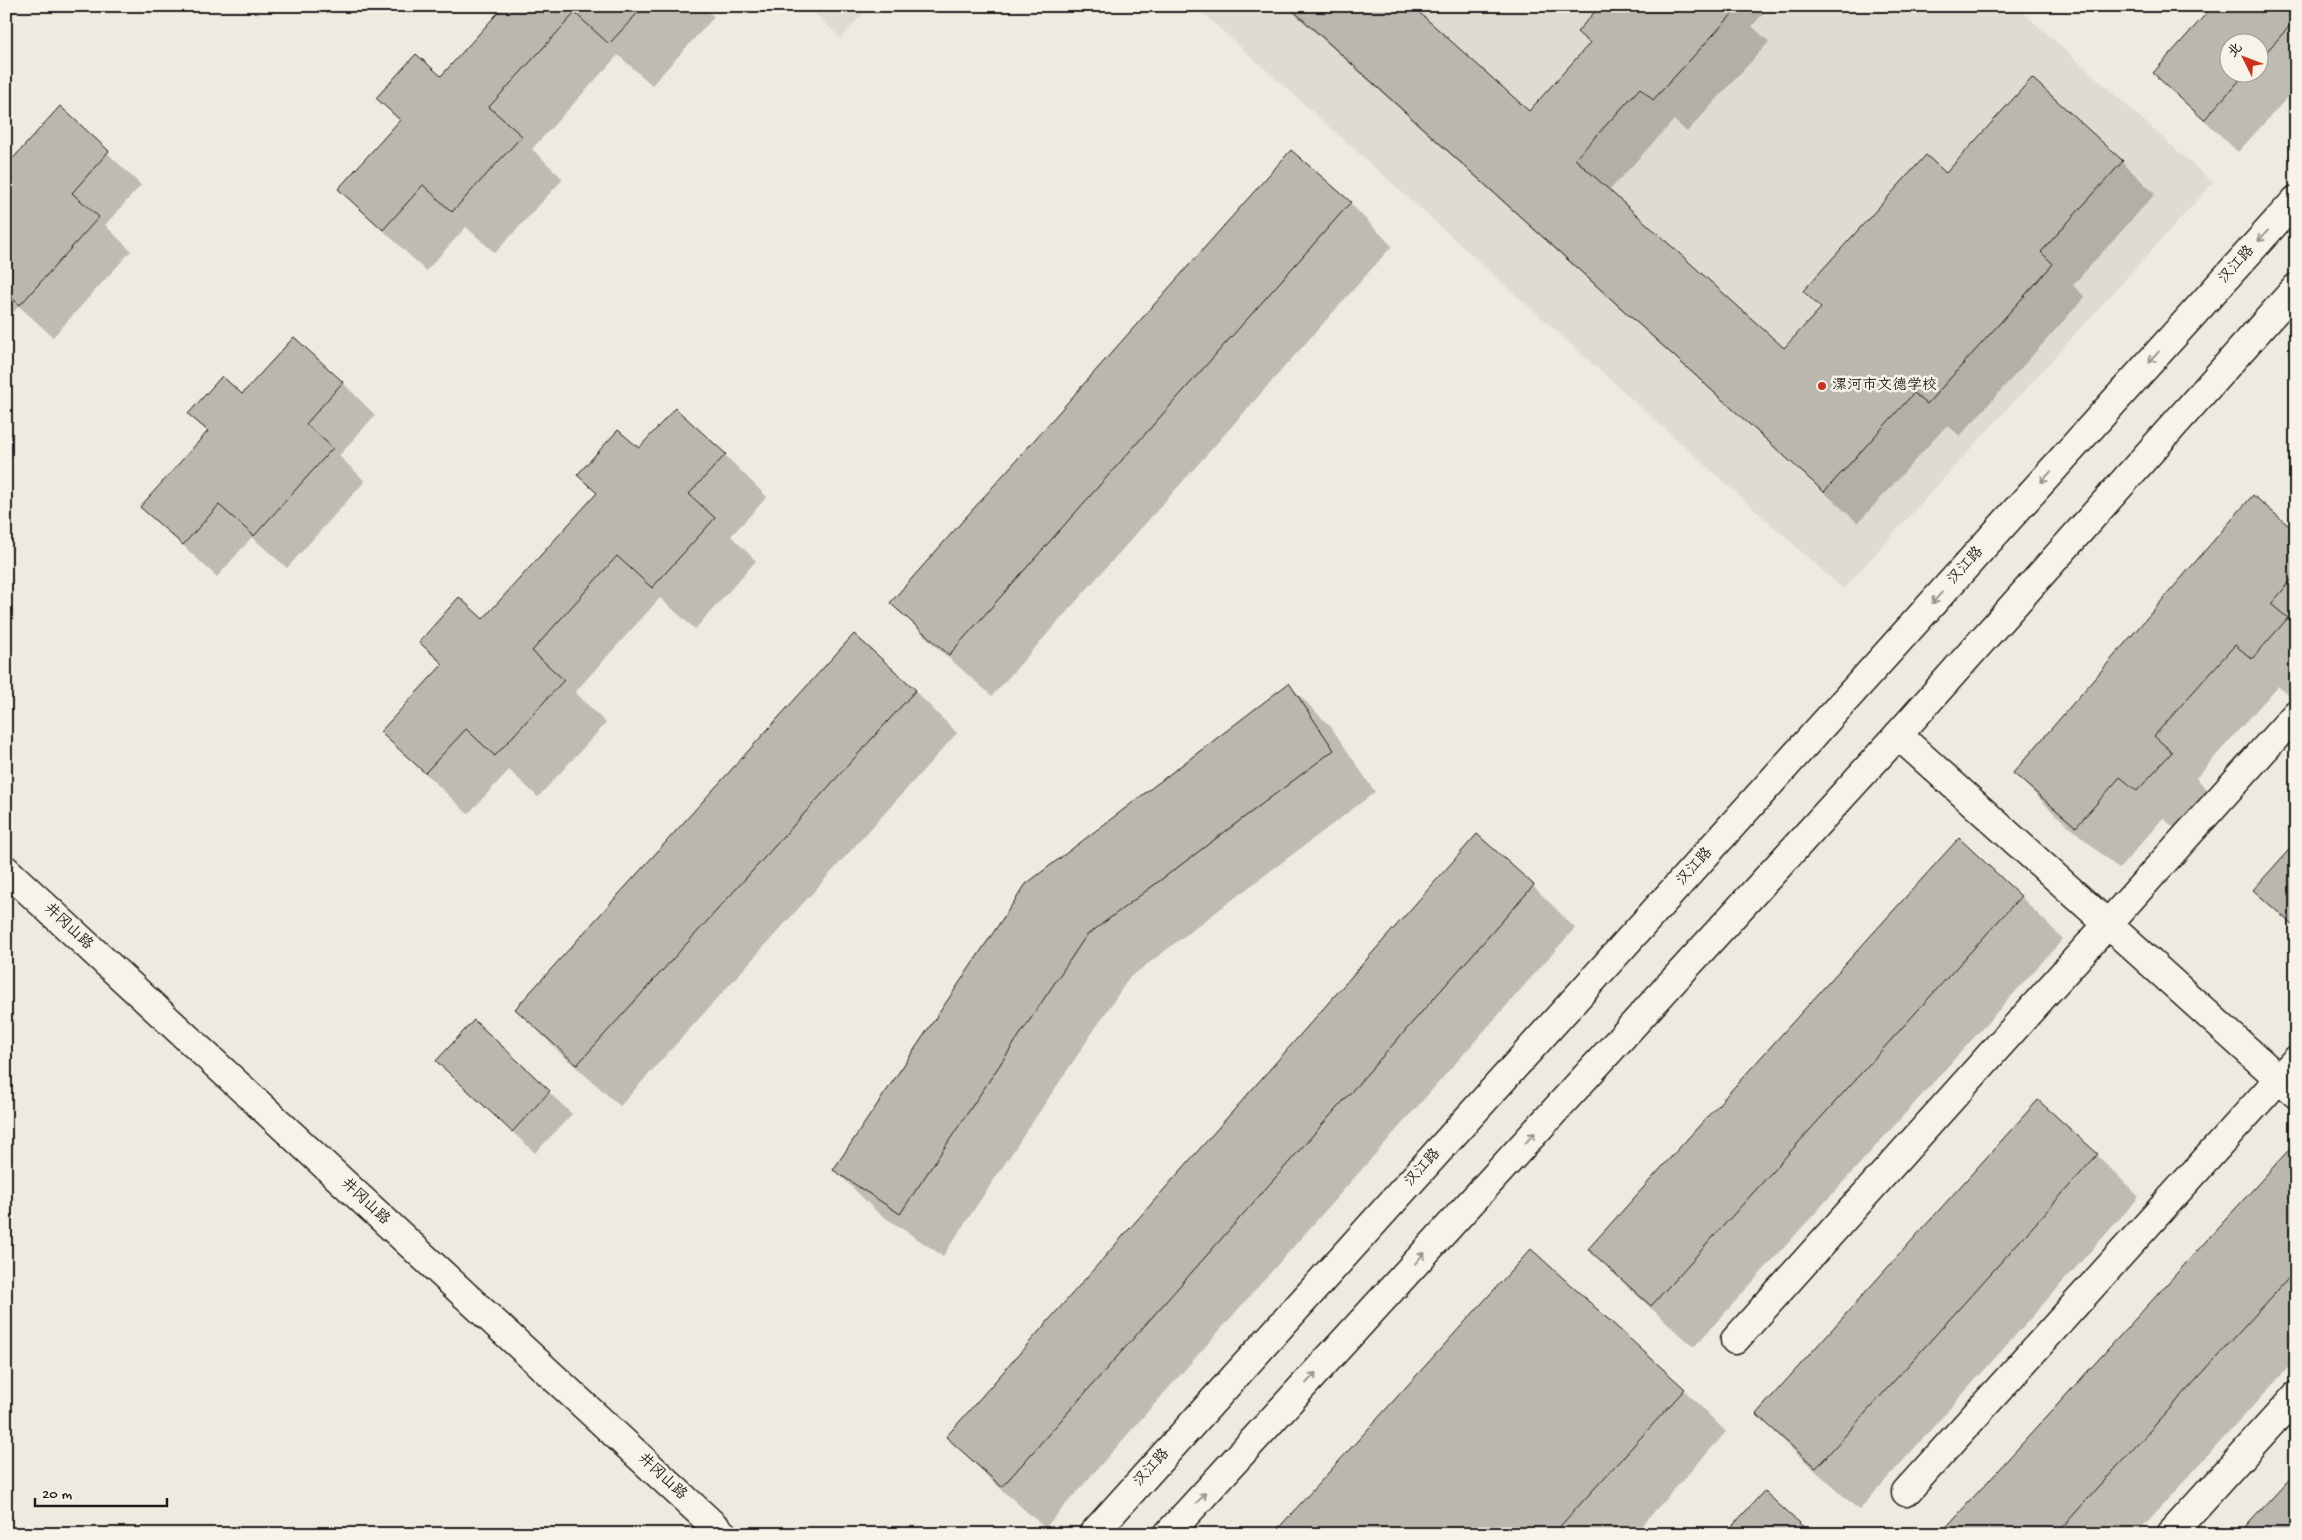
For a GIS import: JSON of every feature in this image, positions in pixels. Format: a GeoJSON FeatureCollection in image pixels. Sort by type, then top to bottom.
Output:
{"type":"FeatureCollection","features":[{"type":"Feature","properties":{"kind":"street","name":"汉江路"},"geometry":{"type":"LineString","coordinates":[[1093,1534],[2296,200]]}},
{"type":"Feature","properties":{"kind":"street"},"geometry":{"type":"LineString","coordinates":[[1168,1534],[1898,735],[2296,288]]}},
{"type":"Feature","properties":{"kind":"street"},"geometry":{"type":"LineString","coordinates":[[1735,1340],[2296,714]]}},
{"type":"Feature","properties":{"kind":"street"},"geometry":{"type":"LineString","coordinates":[[1898,735],[2107,925],[2290,1078],[1906,1492]]}},
{"type":"Feature","properties":{"kind":"street","name":"井冈山路"},"geometry":{"type":"LineString","coordinates":[[6,870],[723,1534]]}},
{"type":"Feature","properties":{"kind":"street"},"geometry":{"type":"LineString","coordinates":[[2171,1534],[2296,1396]]}},
{"type":"Feature","properties":{"kind":"shaded area"},"geometry":{"type":"Polygon","coordinates":[[[807,6],[870,6],[841,38],[807,6]]]}},
{"type":"Feature","properties":{"kind":"shaded area","name":"漯河市文德学校"},"geometry":{"type":"Polygon","coordinates":[[[1195,6],[2016,6],[2213,183],[1843,589],[1195,6]]]}},
{"type":"Feature","properties":{"kind":"building"},"geometry":{"type":"Polygon","coordinates":[[[504,6],[644,6],[609,44],[575,13],[489,107],[522,136],[452,212],[423,185],[383,230],[338,189],[400,120],[376,98],[416,54],[441,76],[504,6]]]}},
{"type":"Feature","properties":{"kind":"building"},"geometry":{"type":"Polygon","coordinates":[[[1288,6],[1412,6],[1529,111],[1590,43],[1577,32],[1600,6],[1734,6],[1737,9],[1653,100],[1640,88],[1575,159],[1784,348],[1821,308],[1803,291],[1926,155],[1946,173],[2032,78],[2123,161],[2041,252],[2053,264],[1927,404],[1914,393],[1824,492],[1288,6]]]}},
{"type":"Feature","properties":{"kind":"building"},"geometry":{"type":"Polygon","coordinates":[[[2213,6],[2296,6],[2296,19],[2270,48],[2270,32],[2220,32],[2220,82],[2238,82],[2204,120],[2153,73],[2213,6]]]}},
{"type":"Feature","properties":{"kind":"building"},"geometry":{"type":"Polygon","coordinates":[[[60,106],[109,151],[72,193],[99,217],[20,305],[6,293],[6,162],[8,164],[60,106]]]}},
{"type":"Feature","properties":{"kind":"building"},"geometry":{"type":"Polygon","coordinates":[[[1291,150],[1351,202],[949,655],[890,603],[1291,150]]]}},
{"type":"Feature","properties":{"kind":"building"},"geometry":{"type":"Polygon","coordinates":[[[294,337],[343,382],[306,424],[333,448],[254,536],[219,505],[183,545],[140,507],[208,431],[188,414],[222,376],[242,394],[294,337]]]}},
{"type":"Feature","properties":{"kind":"building"},"geometry":{"type":"Polygon","coordinates":[[[675,408],[726,454],[689,494],[715,518],[652,588],[617,556],[532,651],[564,680],[495,756],[466,729],[425,773],[380,732],[443,664],[419,642],[459,597],[483,619],[597,493],[577,475],[618,430],[639,448],[675,408]]]}},
{"type":"Feature","properties":{"kind":"building"},"geometry":{"type":"Polygon","coordinates":[[[2253,495],[2296,532],[2296,575],[2271,604],[2288,618],[2252,659],[2235,645],[2154,736],[2172,752],[2137,791],[2120,777],[2076,827],[2013,773],[2253,495]]]}},
{"type":"Feature","properties":{"kind":"building"},"geometry":{"type":"Polygon","coordinates":[[[854,634],[916,690],[577,1065],[515,1009],[854,634]]]}},
{"type":"Feature","properties":{"kind":"building"},"geometry":{"type":"Polygon","coordinates":[[[1289,683],[1334,750],[1086,936],[900,1214],[833,1170],[1026,884],[1289,683]]]}},
{"type":"Feature","properties":{"kind":"building"},"geometry":{"type":"Polygon","coordinates":[[[1477,834],[1534,885],[1002,1487],[946,1437],[1477,834]]]}},
{"type":"Feature","properties":{"kind":"building"},"geometry":{"type":"Polygon","coordinates":[[[1959,838],[2021,896],[1651,1306],[1588,1249],[1959,838]]]}},
{"type":"Feature","properties":{"kind":"building"},"geometry":{"type":"Polygon","coordinates":[[[2296,842],[2296,928],[2253,890],[2296,842]]]}},
{"type":"Feature","properties":{"kind":"building"},"geometry":{"type":"Polygon","coordinates":[[[474,1020],[550,1091],[512,1132],[436,1061],[474,1020]]]}},
{"type":"Feature","properties":{"kind":"building"},"geometry":{"type":"Polygon","coordinates":[[[2038,1100],[2098,1154],[1816,1468],[1756,1414],[2038,1100]]]}},
{"type":"Feature","properties":{"kind":"building"},"geometry":{"type":"Polygon","coordinates":[[[2296,1142],[2296,1270],[2056,1534],[1940,1534],[2296,1142]]]}},
{"type":"Feature","properties":{"kind":"building"},"geometry":{"type":"Polygon","coordinates":[[[1531,1249],[1685,1389],[1553,1534],[1273,1534],[1531,1249]]]}},
{"type":"Feature","properties":{"kind":"building"},"geometry":{"type":"Polygon","coordinates":[[[2296,1472],[2296,1534],[2239,1534],[2296,1472]]]}},
{"type":"Feature","properties":{"kind":"building"},"geometry":{"type":"Polygon","coordinates":[[[1764,1491],[1811,1534],[1725,1534],[1764,1491]]]}},
{"type":"Feature","properties":{"kind":"place","name":"漯河市文德学校"},"geometry":{"type":"Point","coordinates":[1822,386]}}]}
